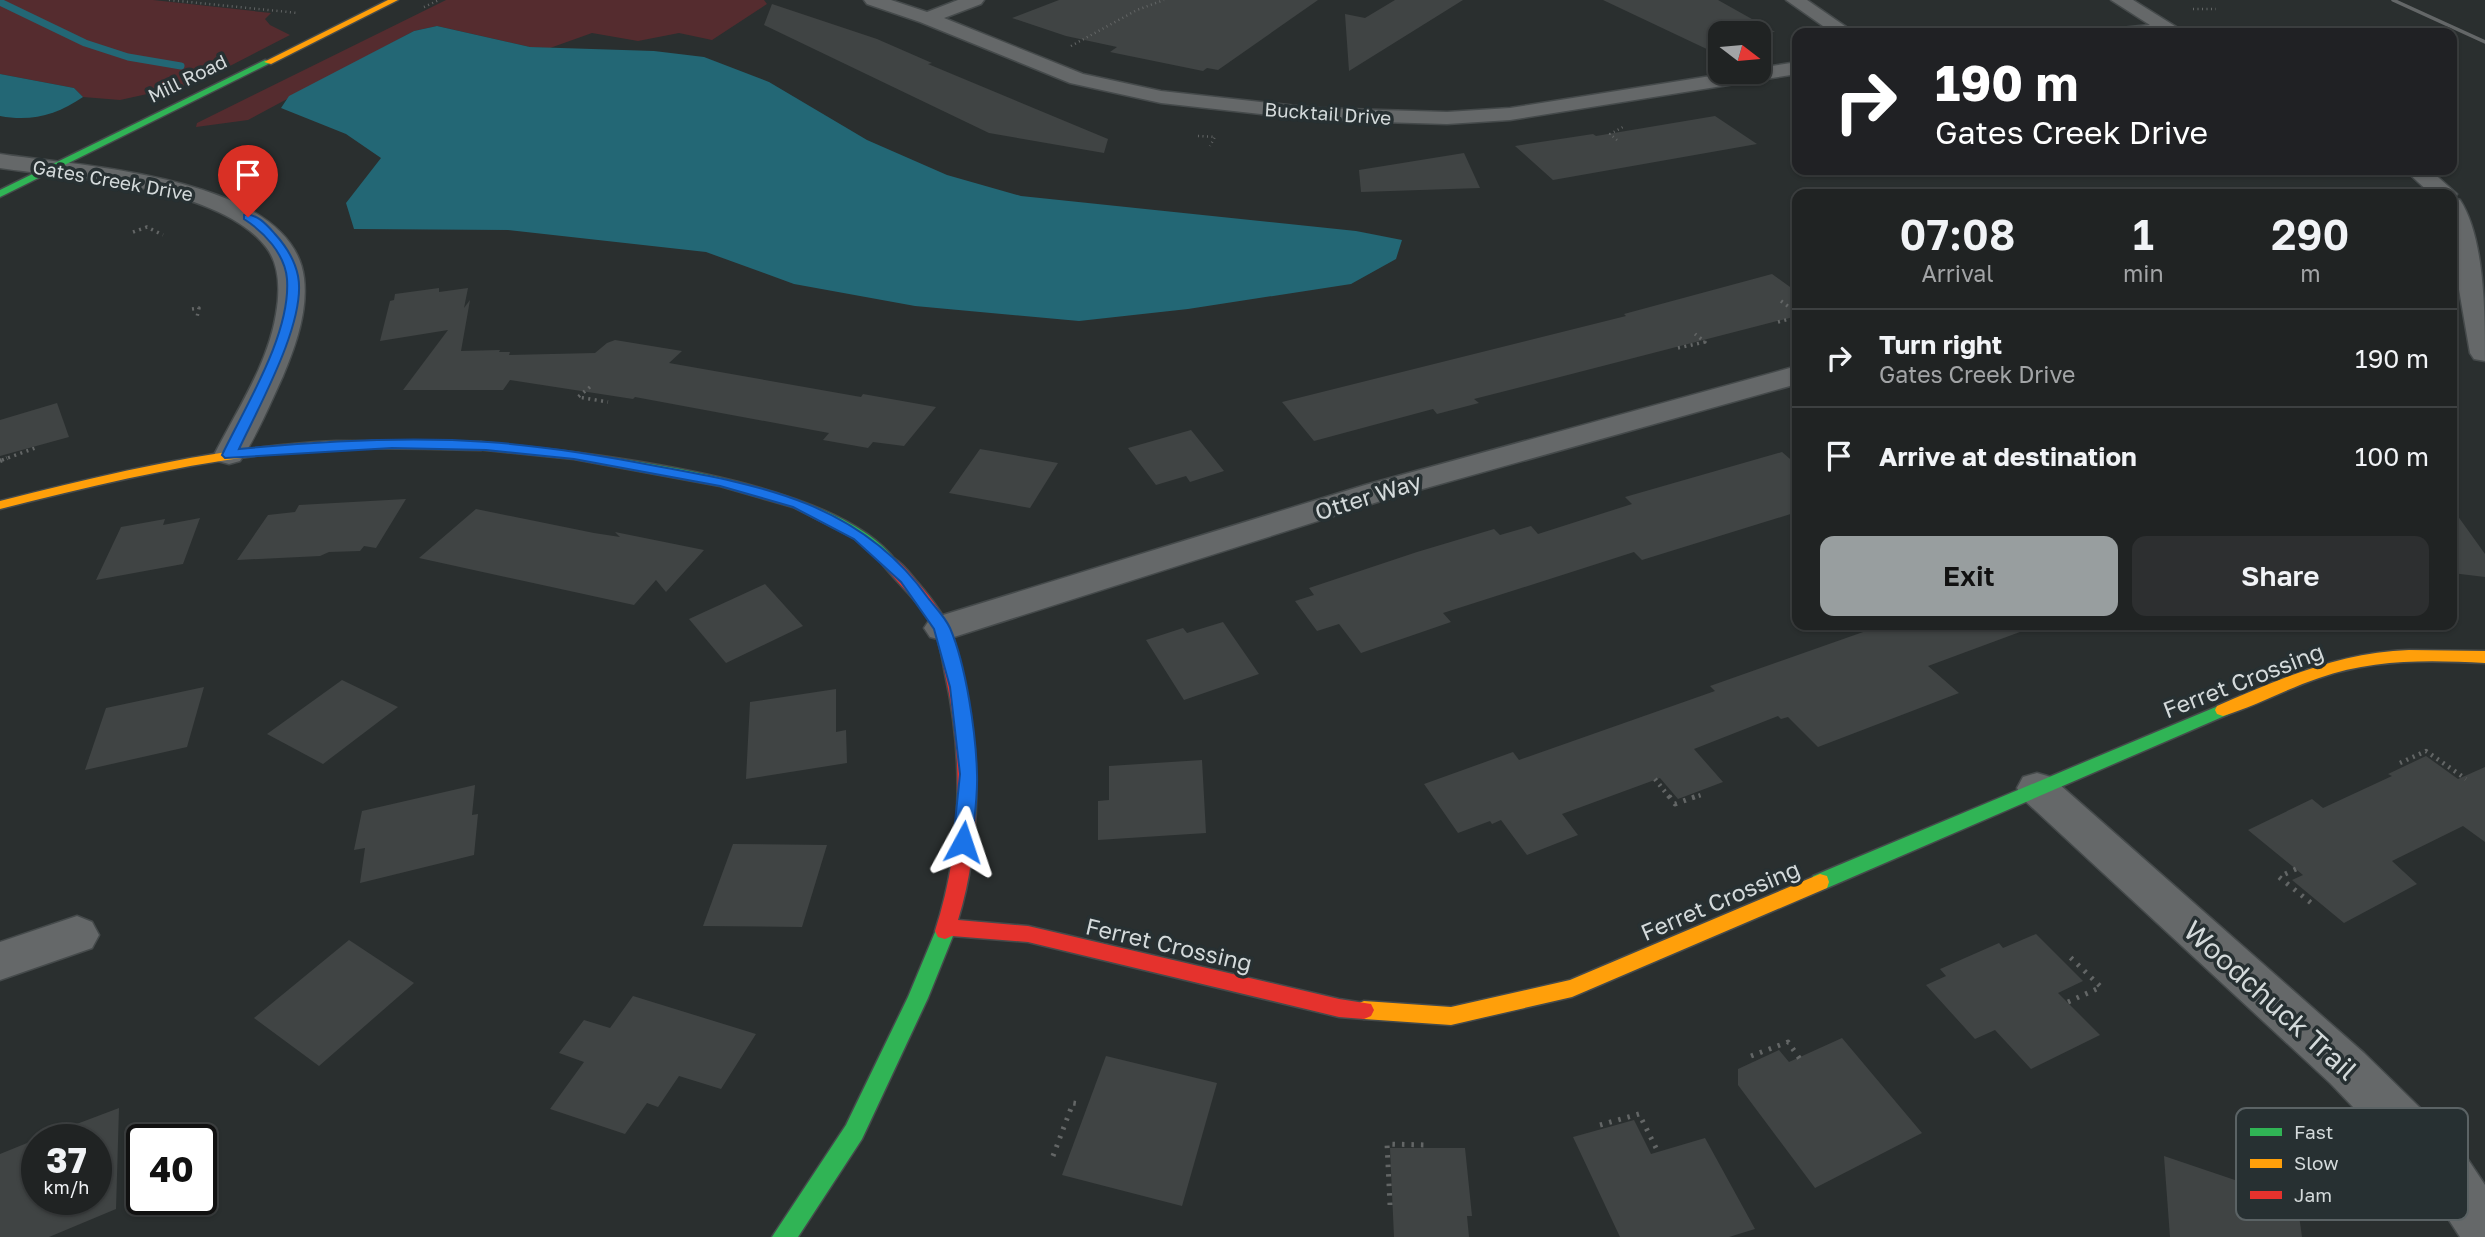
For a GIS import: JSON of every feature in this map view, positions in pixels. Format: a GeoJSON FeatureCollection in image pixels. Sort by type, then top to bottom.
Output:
{"type":"FeatureCollection","features":[{"type":"Feature","properties":{"kind":"street","name":"Mill Road"},"geometry":{"type":"LineString","coordinates":[[0,194],[394,0]]}},
{"type":"Feature","properties":{"kind":"street","name":"Bucktail Drive"},"geometry":{"type":"LineString","coordinates":[[873,0],[927,18],[1045,68],[1116,89],[1219,104],[1380,118],[1510,114],[1792,69]]}},
{"type":"Feature","properties":{"kind":"street"},"geometry":{"type":"LineString","coordinates":[[927,18],[975,0]]}},
{"type":"Feature","properties":{"kind":"street"},"geometry":{"type":"LineString","coordinates":[[1795,0],[1837,28]]}},
{"type":"Feature","properties":{"kind":"street"},"geometry":{"type":"LineString","coordinates":[[2120,0],[2166,28]]}},
{"type":"Feature","properties":{"kind":"street","name":"Gates Creek Drive"},"geometry":{"type":"LineString","coordinates":[[0,161],[154,184],[197,194],[234,208],[261,226],[279,245],[293,277],[290,313],[276,355],[229,455]]}},
{"type":"Feature","properties":{"kind":"street"},"geometry":{"type":"LineString","coordinates":[[2422,175],[2439,189]]}},
{"type":"Feature","properties":{"kind":"street"},"geometry":{"type":"LineString","coordinates":[[2457,215],[2484,353],[2457,347]]}},
{"type":"Feature","properties":{"kind":"street","name":"Otter Way"},"geometry":{"type":"LineString","coordinates":[[942,628],[1376,492],[1792,376]]}},
{"type":"Feature","properties":{"kind":"street"},"geometry":{"type":"LineString","coordinates":[[0,505],[30,496],[229,455],[292,448],[367,445],[486,446],[574,455],[722,482],[798,504],[859,535],[906,578],[942,628],[958,687],[968,774],[961,871],[947,927],[918,998],[854,1132],[784,1237]]}},
{"type":"Feature","properties":{"kind":"street","name":"Ferret Crossing"},"geometry":{"type":"LineString","coordinates":[[947,927],[1028,934],[1339,1008],[1451,1016],[1572,988],[2296,679],[2367,659],[2456,655],[2485,657]]}},
{"type":"Feature","properties":{"kind":"street","name":"Woodchuck Trail"},"geometry":{"type":"LineString","coordinates":[[2037,788],[2347,1068],[2387,1108]]}},
{"type":"Feature","properties":{"kind":"street"},"geometry":{"type":"LineString","coordinates":[[0,961],[77,935]]}},
{"type":"Feature","properties":{"kind":"street","name":"Woodchuck Trail"},"geometry":{"type":"LineString","coordinates":[[2468,1204],[2485,1230]]}},
{"type":"Feature","properties":{"kind":"path"},"geometry":{"type":"LineString","coordinates":[[169,0],[307,14]]}},
{"type":"Feature","properties":{"kind":"path"},"geometry":{"type":"LineString","coordinates":[[1068,48],[1137,10],[1164,0]]}},
{"type":"Feature","properties":{"kind":"path"},"geometry":{"type":"LineString","coordinates":[[2184,4],[2194,10],[2216,9]]}},
{"type":"Feature","properties":{"kind":"path"},"geometry":{"type":"LineString","coordinates":[[1617,140],[1610,134],[1630,122]]}},
{"type":"Feature","properties":{"kind":"path"},"geometry":{"type":"LineString","coordinates":[[1198,136],[1215,137],[1210,146]]}},
{"type":"Feature","properties":{"kind":"path"},"geometry":{"type":"LineString","coordinates":[[133,232],[147,226],[163,235]]}},
{"type":"Feature","properties":{"kind":"path"},"geometry":{"type":"LineString","coordinates":[[1781,301],[1792,311]]}},
{"type":"Feature","properties":{"kind":"path"},"geometry":{"type":"LineString","coordinates":[[192,309],[199,308],[197,317]]}},
{"type":"Feature","properties":{"kind":"path"},"geometry":{"type":"LineString","coordinates":[[1778,322],[1792,317]]}},
{"type":"Feature","properties":{"kind":"path"},"geometry":{"type":"LineString","coordinates":[[1678,348],[1704,342],[1695,334]]}},
{"type":"Feature","properties":{"kind":"path"},"geometry":{"type":"LineString","coordinates":[[590,387],[579,397],[608,402]]}},
{"type":"Feature","properties":{"kind":"path"},"geometry":{"type":"LineString","coordinates":[[0,461],[38,447]]}},
{"type":"Feature","properties":{"kind":"path"},"geometry":{"type":"LineString","coordinates":[[2400,764],[2426,751],[2466,779]]}},
{"type":"Feature","properties":{"kind":"path"},"geometry":{"type":"LineString","coordinates":[[1655,779],[1675,804],[1704,794]]}},
{"type":"Feature","properties":{"kind":"path"},"geometry":{"type":"LineString","coordinates":[[2296,869],[2279,877],[2316,907]]}},
{"type":"Feature","properties":{"kind":"path"},"geometry":{"type":"LineString","coordinates":[[2068,1002],[2101,987],[2069,956]]}},
{"type":"Feature","properties":{"kind":"path"},"geometry":{"type":"LineString","coordinates":[[1751,1056],[1788,1042],[1802,1062]]}},
{"type":"Feature","properties":{"kind":"path"},"geometry":{"type":"LineString","coordinates":[[1053,1156],[1073,1103],[1080,1104]]}},
{"type":"Feature","properties":{"kind":"path"},"geometry":{"type":"LineString","coordinates":[[1600,1125],[1639,1114],[1658,1152]]}},
{"type":"Feature","properties":{"kind":"path"},"geometry":{"type":"LineString","coordinates":[[1390,1205],[1387,1144],[1427,1145]]}},
{"type":"Feature","properties":{"kind":"shaded area"},"geometry":{"type":"Polygon","coordinates":[[[0,0],[153,0],[271,13],[265,19],[270,25],[290,35],[197,83],[120,100],[83,97],[74,88],[0,74],[0,0]]]}},
{"type":"Feature","properties":{"kind":"shaded area"},"geometry":{"type":"Polygon","coordinates":[[[446,0],[764,0],[767,4],[712,40],[679,33],[638,41],[592,33],[550,48],[530,47],[437,26],[414,31],[248,120],[196,127],[197,123],[446,0]]]}},
{"type":"Feature","properties":{"kind":"water"},"geometry":{"type":"Polygon","coordinates":[[[437,26],[530,47],[654,51],[704,57],[769,82],[867,140],[947,175],[1021,196],[1356,231],[1402,240],[1396,259],[1351,284],[1188,309],[1079,321],[915,306],[794,284],[706,252],[508,230],[354,229],[346,203],[381,158],[346,134],[281,108],[289,96],[414,31],[437,26]]]}},
{"type":"Feature","properties":{"kind":"water"},"geometry":{"type":"Polygon","coordinates":[[[0,74],[74,88],[83,97],[43,116],[0,116],[0,74]]]}},
{"type":"Feature","properties":{"kind":"building"},"geometry":{"type":"Polygon","coordinates":[[[1059,0],[1318,0],[1218,70],[1207,68],[1203,71],[1110,52],[1117,47],[1066,36],[1012,18],[1059,0]]]}},
{"type":"Feature","properties":{"kind":"building"},"geometry":{"type":"Polygon","coordinates":[[[1395,0],[1463,0],[1349,71],[1345,14],[1365,18],[1395,0]]]}},
{"type":"Feature","properties":{"kind":"building"},"geometry":{"type":"Polygon","coordinates":[[[1603,0],[1718,0],[1755,21],[1708,21],[1708,50],[1603,0]]]}},
{"type":"Feature","properties":{"kind":"building"},"geometry":{"type":"Polygon","coordinates":[[[772,4],[877,39],[932,63],[928,64],[1108,139],[1104,153],[989,133],[764,25],[772,4]]]}},
{"type":"Feature","properties":{"kind":"building"},"geometry":{"type":"Polygon","coordinates":[[[1715,116],[1757,144],[1553,180],[1515,146],[1593,134],[1596,136],[1715,116]]]}},
{"type":"Feature","properties":{"kind":"building"},"geometry":{"type":"Polygon","coordinates":[[[1464,153],[1480,188],[1361,192],[1359,170],[1464,153]]]}},
{"type":"Feature","properties":{"kind":"building"},"geometry":{"type":"Polygon","coordinates":[[[1772,274],[1792,288],[1792,317],[1474,399],[1479,403],[1437,414],[1433,409],[1314,441],[1282,402],[1626,316],[1624,314],[1772,274]]]}},
{"type":"Feature","properties":{"kind":"building"},"geometry":{"type":"Polygon","coordinates":[[[439,288],[439,292],[468,288],[464,308],[470,300],[461,351],[500,350],[499,352],[510,352],[509,355],[595,353],[615,340],[682,351],[669,363],[861,397],[863,394],[936,407],[904,446],[873,442],[868,448],[823,440],[829,433],[635,397],[633,399],[510,380],[503,390],[403,390],[448,330],[380,341],[390,301],[394,300],[395,294],[439,288]]]}},
{"type":"Feature","properties":{"kind":"building"},"geometry":{"type":"Polygon","coordinates":[[[57,403],[69,437],[0,456],[0,420],[57,403]]]}},
{"type":"Feature","properties":{"kind":"building"},"geometry":{"type":"Polygon","coordinates":[[[1191,430],[1224,471],[1190,482],[1186,476],[1156,485],[1128,448],[1191,430]]]}},
{"type":"Feature","properties":{"kind":"building"},"geometry":{"type":"Polygon","coordinates":[[[980,449],[1058,463],[1030,508],[949,493],[980,449]]]}},
{"type":"Feature","properties":{"kind":"building"},"geometry":{"type":"Polygon","coordinates":[[[1782,452],[1792,461],[1792,514],[1642,560],[1634,552],[1443,613],[1451,622],[1361,653],[1339,624],[1317,631],[1295,601],[1314,595],[1309,588],[1417,552],[1494,529],[1500,535],[1531,526],[1538,534],[1632,504],[1625,497],[1782,452]]]}},
{"type":"Feature","properties":{"kind":"building"},"geometry":{"type":"Polygon","coordinates":[[[406,499],[376,548],[364,546],[360,551],[329,552],[320,556],[237,560],[268,515],[295,512],[299,505],[406,499]]]}},
{"type":"Feature","properties":{"kind":"building"},"geometry":{"type":"Polygon","coordinates":[[[476,509],[594,533],[620,537],[615,532],[704,550],[666,592],[656,580],[634,605],[419,558],[476,509]]]}},
{"type":"Feature","properties":{"kind":"building"},"geometry":{"type":"Polygon","coordinates":[[[2457,515],[2485,554],[2485,577],[2457,574],[2457,515]]]}},
{"type":"Feature","properties":{"kind":"building"},"geometry":{"type":"Polygon","coordinates":[[[200,518],[183,564],[96,580],[121,527],[165,519],[163,525],[200,518]]]}},
{"type":"Feature","properties":{"kind":"building"},"geometry":{"type":"Polygon","coordinates":[[[765,584],[803,626],[726,663],[689,619],[765,584]]]}},
{"type":"Feature","properties":{"kind":"building"},"geometry":{"type":"Polygon","coordinates":[[[1223,622],[1259,674],[1184,700],[1146,640],[1183,628],[1187,633],[1223,622]]]}},
{"type":"Feature","properties":{"kind":"building"},"geometry":{"type":"Polygon","coordinates":[[[1869,630],[2025,630],[1928,666],[1959,693],[1818,747],[1788,717],[1781,719],[1778,716],[1694,749],[1723,782],[1678,799],[1660,778],[1562,814],[1578,835],[1527,855],[1501,820],[1492,824],[1490,821],[1458,833],[1424,784],[1513,752],[1519,760],[1715,691],[1710,686],[1869,630]]]}},
{"type":"Feature","properties":{"kind":"building"},"geometry":{"type":"Polygon","coordinates":[[[342,680],[398,707],[323,764],[267,734],[342,680]]]}},
{"type":"Feature","properties":{"kind":"building"},"geometry":{"type":"Polygon","coordinates":[[[204,687],[187,747],[85,770],[106,708],[204,687]]]}},
{"type":"Feature","properties":{"kind":"building"},"geometry":{"type":"Polygon","coordinates":[[[836,689],[836,732],[846,730],[847,763],[746,779],[750,702],[836,689]]]}},
{"type":"Feature","properties":{"kind":"building"},"geometry":{"type":"Polygon","coordinates":[[[2426,756],[2458,779],[2485,767],[2485,842],[2463,826],[2392,861],[2417,884],[2344,923],[2292,880],[2303,875],[2248,830],[2312,799],[2323,808],[2392,776],[2388,774],[2426,756]]]}},
{"type":"Feature","properties":{"kind":"building"},"geometry":{"type":"Polygon","coordinates":[[[1202,760],[1206,833],[1098,840],[1098,801],[1109,800],[1109,766],[1202,760]]]}},
{"type":"Feature","properties":{"kind":"building"},"geometry":{"type":"Polygon","coordinates":[[[475,785],[472,815],[478,814],[474,855],[360,883],[365,848],[354,850],[362,811],[475,785]]]}},
{"type":"Feature","properties":{"kind":"building"},"geometry":{"type":"Polygon","coordinates":[[[733,844],[827,845],[802,927],[703,926],[733,844]]]}},
{"type":"Feature","properties":{"kind":"building"},"geometry":{"type":"Polygon","coordinates":[[[2036,934],[2083,981],[2058,993],[2100,1035],[2031,1069],[1995,1030],[1975,1039],[1926,985],[1946,976],[1940,969],[1999,943],[2003,948],[2036,934]]]}},
{"type":"Feature","properties":{"kind":"building"},"geometry":{"type":"Polygon","coordinates":[[[349,940],[414,983],[319,1066],[254,1018],[349,940]]]}},
{"type":"Feature","properties":{"kind":"building"},"geometry":{"type":"Polygon","coordinates":[[[633,996],[756,1034],[721,1089],[679,1076],[658,1107],[647,1103],[625,1134],[550,1109],[584,1062],[559,1053],[584,1020],[610,1028],[633,996]]]}},
{"type":"Feature","properties":{"kind":"building"},"geometry":{"type":"Polygon","coordinates":[[[1842,1038],[1922,1133],[1815,1188],[1738,1085],[1738,1069],[1779,1050],[1789,1062],[1842,1038]]]}},
{"type":"Feature","properties":{"kind":"building"},"geometry":{"type":"Polygon","coordinates":[[[1106,1056],[1217,1083],[1182,1206],[1062,1175],[1106,1056]]]}},
{"type":"Feature","properties":{"kind":"building"},"geometry":{"type":"Polygon","coordinates":[[[119,1108],[116,1209],[112,1211],[112,1124],[77,1124],[119,1108]]]}},
{"type":"Feature","properties":{"kind":"building"},"geometry":{"type":"Polygon","coordinates":[[[1634,1120],[1651,1154],[1705,1138],[1755,1229],[1729,1237],[1620,1237],[1573,1137],[1634,1120]]]}},
{"type":"Feature","properties":{"kind":"building"},"geometry":{"type":"Polygon","coordinates":[[[21,1145],[21,1215],[102,1215],[49,1237],[0,1237],[0,1154],[21,1145]]]}},
{"type":"Feature","properties":{"kind":"building"},"geometry":{"type":"Polygon","coordinates":[[[1390,1148],[1465,1148],[1472,1216],[1467,1216],[1469,1237],[1394,1237],[1390,1148]]]}},
{"type":"Feature","properties":{"kind":"building"},"geometry":{"type":"Polygon","coordinates":[[[2164,1156],[2236,1180],[2236,1220],[2300,1220],[2302,1237],[2170,1237],[2164,1156]]]}},
{"type":"Feature","properties":{"kind":"waterway"},"geometry":{"type":"LineString","coordinates":[[0,2],[85,43],[128,57],[181,66]]}},
{"type":"Feature","properties":{"kind":"railway"},"geometry":{"type":"LineString","coordinates":[[2393,0],[2454,28]]}},
{"type":"Feature","properties":{"kind":"railway"},"geometry":{"type":"LineString","coordinates":[[2457,29],[2485,42]]}},
{"type":"Feature","properties":{"kind":"traffic: fast"},"geometry":{"type":"LineString","coordinates":[[0,194],[268,62]]}},
{"type":"Feature","properties":{"kind":"traffic: fast"},"geometry":{"type":"LineString","coordinates":[[481,446],[574,455],[722,482],[798,504],[859,535],[888,561]]}},
{"type":"Feature","properties":{"kind":"traffic: fast"},"geometry":{"type":"LineString","coordinates":[[1820,882],[2223,710]]}},
{"type":"Feature","properties":{"kind":"traffic: fast"},"geometry":{"type":"LineString","coordinates":[[784,1237],[854,1132],[918,998],[945,931]]}},
{"type":"Feature","properties":{"kind":"traffic: slow"},"geometry":{"type":"LineString","coordinates":[[268,62],[394,0]]}},
{"type":"Feature","properties":{"kind":"traffic: slow"},"geometry":{"type":"LineString","coordinates":[[0,505],[143,471],[252,452],[336,445],[481,446]]}},
{"type":"Feature","properties":{"kind":"traffic: slow"},"geometry":{"type":"LineString","coordinates":[[2223,710],[2311,674],[2366,659],[2409,655],[2485,657]]}},
{"type":"Feature","properties":{"kind":"traffic: slow"},"geometry":{"type":"LineString","coordinates":[[1364,1010],[1451,1016],[1572,988],[1820,882]]}},
{"type":"Feature","properties":{"kind":"traffic: jam"},"geometry":{"type":"LineString","coordinates":[[888,561],[917,592],[941,627],[958,694],[963,727],[967,798],[961,868],[945,931]]}},
{"type":"Feature","properties":{"kind":"traffic: jam"},"geometry":{"type":"LineString","coordinates":[[947,927],[1028,934],[1339,1008],[1364,1010]]}},
{"type":"Feature","properties":{"kind":"route"},"geometry":{"type":"LineString","coordinates":[[248,217],[279,245],[293,277],[290,313],[276,355],[229,455],[292,448],[392,444],[486,446],[574,455],[722,482],[798,504],[859,535],[906,578],[942,628],[958,687],[968,774],[963,842]]}}]}
